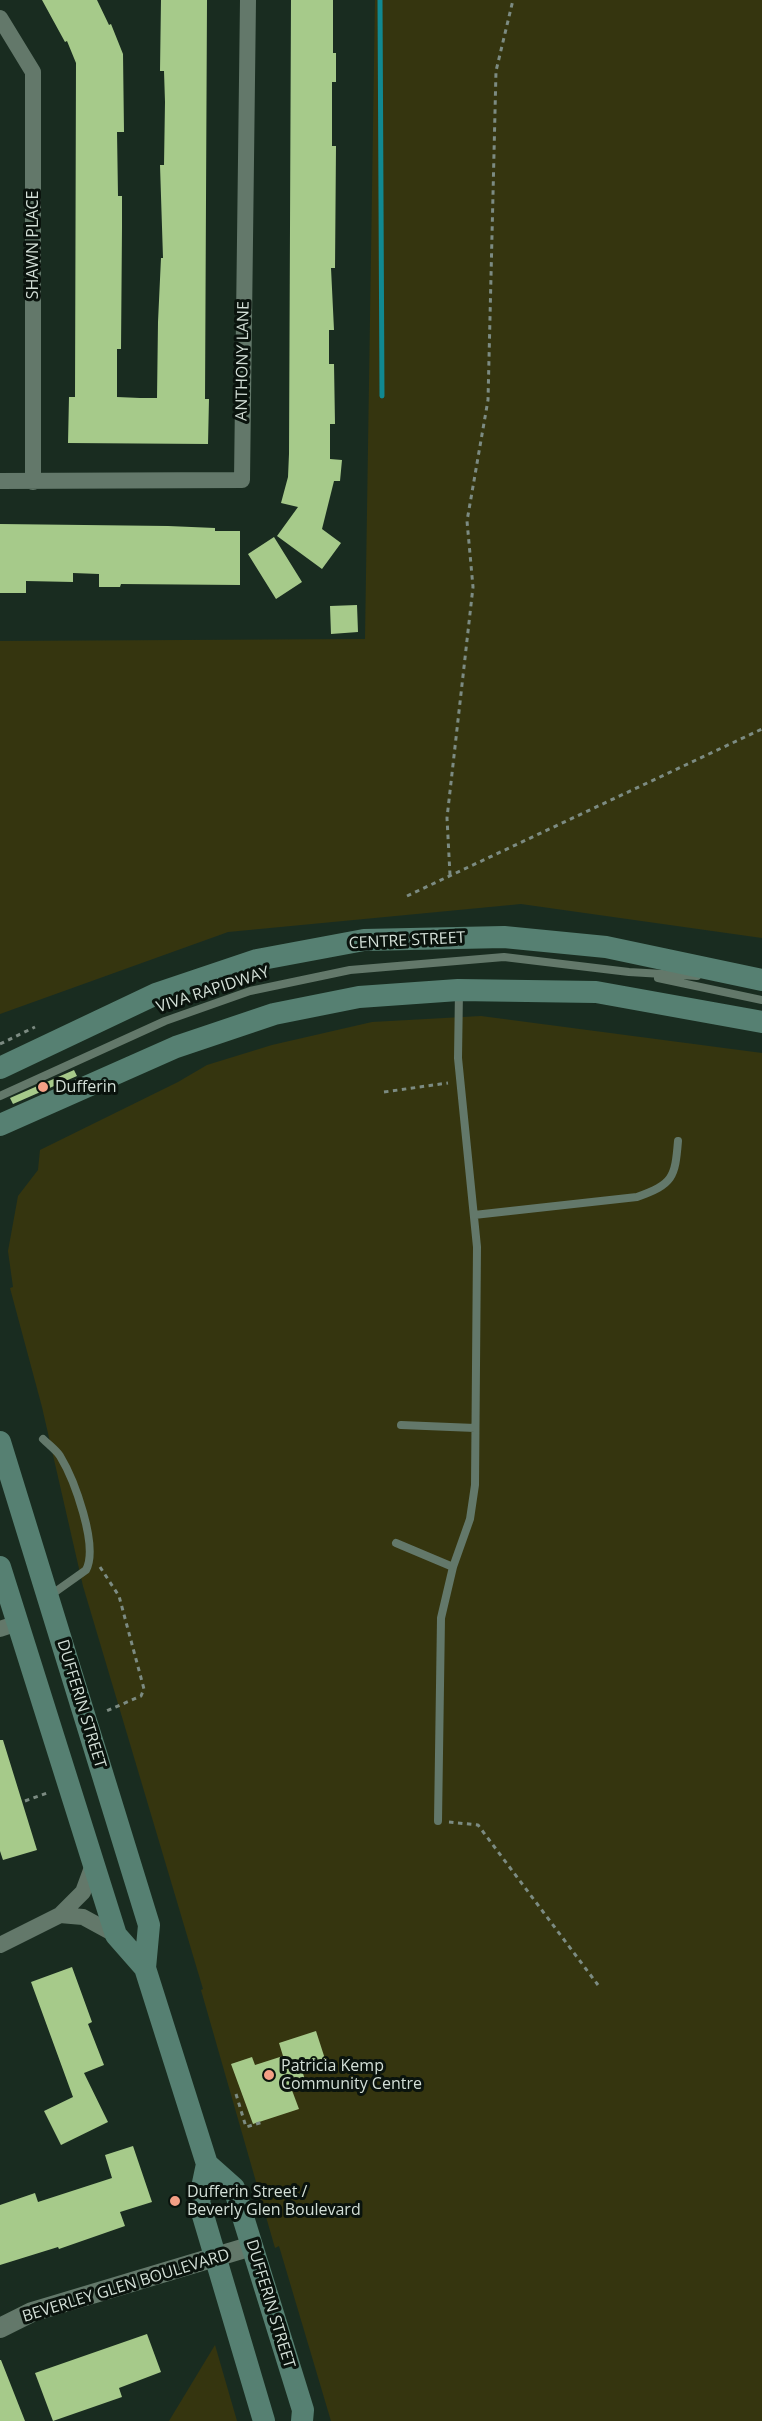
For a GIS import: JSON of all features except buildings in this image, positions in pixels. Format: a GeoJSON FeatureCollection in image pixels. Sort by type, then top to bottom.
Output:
{"type":"FeatureCollection","features":[{"type":"Feature","properties":{"kind":"main road","name":"CENTRE STREET"},"geometry":{"type":"LineString","coordinates":[[0,1068],[156,994],[257,960],[364,940],[504,938],[606,947],[762,981]]}},
{"type":"Feature","properties":{"kind":"main road"},"geometry":{"type":"LineString","coordinates":[[0,1125],[176,1047],[274,1014],[359,997],[459,990],[596,992],[762,1022]]}},
{"type":"Feature","properties":{"kind":"main road","name":"DUFFERIN STREET"},"geometry":{"type":"LineString","coordinates":[[0,1442],[149,1925],[145,1968],[207,2164],[200,2202],[264,2421]]}},
{"type":"Feature","properties":{"kind":"main road"},"geometry":{"type":"LineString","coordinates":[[0,1487],[46,1590]]}},
{"type":"Feature","properties":{"kind":"main road","name":"DUFFERIN STREET"},"geometry":{"type":"LineString","coordinates":[[0,1567],[9,1626],[94,1862],[116,1935],[145,1968]]}},
{"type":"Feature","properties":{"kind":"main road","name":"DUFFERIN STREET"},"geometry":{"type":"LineString","coordinates":[[207,2164],[234,2188],[303,2410],[302,2421]]}},
{"type":"Feature","properties":{"kind":"street","name":"ANTHONY LANE"},"geometry":{"type":"LineString","coordinates":[[0,481],[242,480],[248,0]]}},
{"type":"Feature","properties":{"kind":"street","name":"SHAWN PLACE"},"geometry":{"type":"LineString","coordinates":[[0,19],[33,72],[33,482]]}},
{"type":"Feature","properties":{"kind":"street"},"geometry":{"type":"LineString","coordinates":[[0,1944],[60,1915],[83,1892],[94,1862]]}},
{"type":"Feature","properties":{"kind":"street"},"geometry":{"type":"LineString","coordinates":[[60,1915],[83,1917],[116,1935]]}},
{"type":"Feature","properties":{"kind":"street","name":"BEVERLEY GLEN BOULEVARD"},"geometry":{"type":"LineString","coordinates":[[0,2328],[32,2312],[216,2259],[252,2246]]}},
{"type":"Feature","properties":{"kind":"lane","name":"VIVA RAPIDWAY"},"geometry":{"type":"LineString","coordinates":[[0,1096],[165,1021],[250,991],[350,970],[504,957],[628,972],[762,981]]}},
{"type":"Feature","properties":{"kind":"lane","name":"VIVA RAPIDWAY"},"geometry":{"type":"LineString","coordinates":[[628,972],[762,1000]]}},
{"type":"Feature","properties":{"kind":"lane"},"geometry":{"type":"LineString","coordinates":[[438,1821],[441,1618],[453,1567],[470,1519],[475,1485],[477,1247],[458,1058],[459,990]]}},
{"type":"Feature","properties":{"kind":"lane"},"geometry":{"type":"LineString","coordinates":[[474,1215],[637,1197],[661,1188],[669,1180],[676,1165],[678,1141]]}},
{"type":"Feature","properties":{"kind":"lane"},"geometry":{"type":"LineString","coordinates":[[401,1425],[476,1428]]}},
{"type":"Feature","properties":{"kind":"lane"},"geometry":{"type":"LineString","coordinates":[[43,1439],[59,1454],[76,1490],[83,1513],[89,1557],[86,1570],[46,1590]]}},
{"type":"Feature","properties":{"kind":"lane"},"geometry":{"type":"LineString","coordinates":[[396,1543],[453,1567]]}},
{"type":"Feature","properties":{"kind":"path"},"geometry":{"type":"LineString","coordinates":[[450,876],[447,818],[473,587],[467,520],[488,400],[496,71],[513,0]]}},
{"type":"Feature","properties":{"kind":"path"},"geometry":{"type":"LineString","coordinates":[[407,896],[762,729]]}},
{"type":"Feature","properties":{"kind":"path"},"geometry":{"type":"LineString","coordinates":[[384,1092],[461,1082]]}},
{"type":"Feature","properties":{"kind":"path"},"geometry":{"type":"LineString","coordinates":[[86,1719],[141,1696],[144,1689],[119,1596],[105,1572],[89,1557]]}},
{"type":"Feature","properties":{"kind":"path"},"geometry":{"type":"LineString","coordinates":[[24,1801],[47,1793]]}},
{"type":"Feature","properties":{"kind":"path"},"geometry":{"type":"LineString","coordinates":[[438,1821],[478,1825],[598,1985]]}},
{"type":"Feature","properties":{"kind":"path"},"geometry":{"type":"LineString","coordinates":[[236,2094],[246,2127],[263,2122]]}},
{"type":"Feature","properties":{"kind":"shaded area"},"geometry":{"type":"Polygon","coordinates":[[[375,0],[762,0],[762,938],[521,904],[228,932],[0,1014],[0,641],[365,639],[375,0]]]}},
{"type":"Feature","properties":{"kind":"shaded area"},"geometry":{"type":"Polygon","coordinates":[[[481,1016],[762,1053],[762,2421],[331,2421],[279,2246],[275,2248],[201,1990],[203,1989],[83,1586],[42,1407],[10,1288],[13,1287],[8,1251],[18,1196],[38,1170],[40,1150],[178,1082],[207,1065],[272,1045],[372,1022],[481,1016]]]}},
{"type":"Feature","properties":{"kind":"shaded area"},"geometry":{"type":"Polygon","coordinates":[[[215,2345],[237,2421],[169,2421],[215,2345]]]}},
{"type":"Feature","properties":{"kind":"waterway"},"geometry":{"type":"LineString","coordinates":[[380,0],[382,396]]}},
{"type":"Feature","properties":{"kind":"place","name":"Dufferin"},"geometry":{"type":"Point","coordinates":[43,1087]}},
{"type":"Feature","properties":{"kind":"place","name":"Patricia Kemp Community Centre"},"geometry":{"type":"Point","coordinates":[269,2075]}},
{"type":"Feature","properties":{"kind":"place","name":"Dufferin Street / Beverly Glen Boulevard"},"geometry":{"type":"Point","coordinates":[175,2201]}}]}
